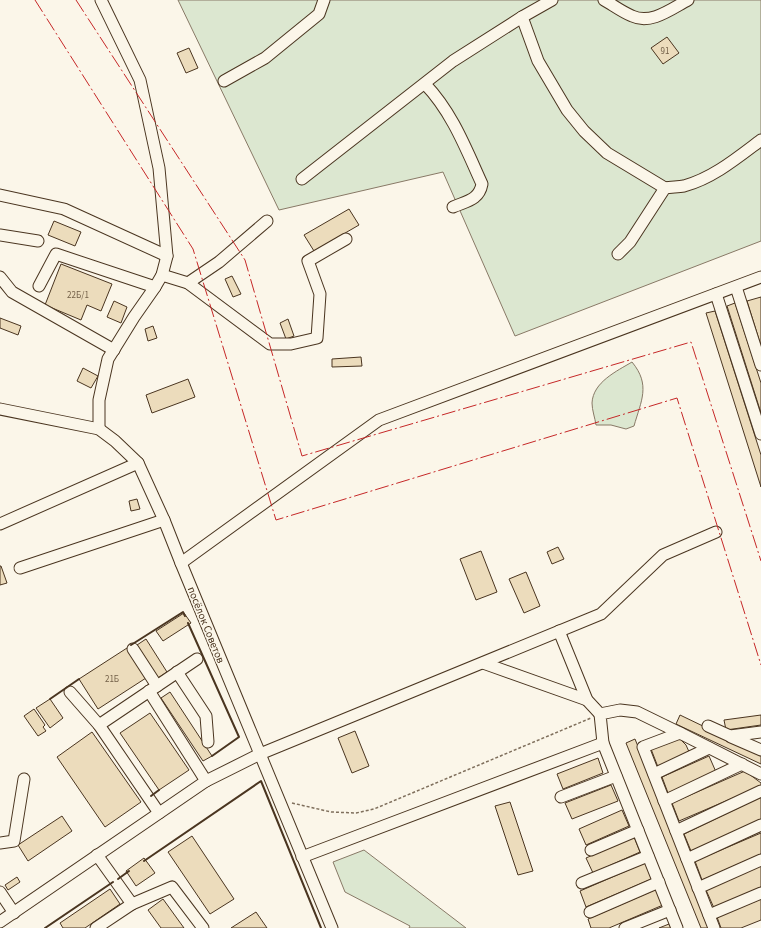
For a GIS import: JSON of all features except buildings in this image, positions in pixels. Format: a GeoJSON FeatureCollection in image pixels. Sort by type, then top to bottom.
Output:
{"type":"FeatureCollection","features":[{"type":"Feature","properties":{"kind":"street"},"geometry":{"type":"LineString","coordinates":[[99,429],[100,400],[108,359],[162,275],[167,256],[159,168],[140,80],[101,0]]}},
{"type":"Feature","properties":{"kind":"street"},"geometry":{"type":"LineString","coordinates":[[224,81],[265,58],[320,14],[324,0]]}},
{"type":"Feature","properties":{"kind":"street"},"geometry":{"type":"LineString","coordinates":[[302,179],[453,62],[552,0]]}},
{"type":"Feature","properties":{"kind":"street"},"geometry":{"type":"LineString","coordinates":[[604,0],[633,17],[647,19],[658,16],[688,0]]}},
{"type":"Feature","properties":{"kind":"street"},"geometry":{"type":"LineString","coordinates":[[522,18],[538,62],[567,110],[584,131],[608,153],[665,188],[683,186],[706,178],[728,166],[761,140]]}},
{"type":"Feature","properties":{"kind":"street"},"geometry":{"type":"LineString","coordinates":[[425,84],[435,95],[455,126],[482,184],[480,192],[473,199],[453,207]]}},
{"type":"Feature","properties":{"kind":"street"},"geometry":{"type":"LineString","coordinates":[[618,254],[630,242],[665,188]]}},
{"type":"Feature","properties":{"kind":"street"},"geometry":{"type":"LineString","coordinates":[[0,195],[64,209],[167,256]]}},
{"type":"Feature","properties":{"kind":"street"},"geometry":{"type":"LineString","coordinates":[[188,283],[219,262],[267,221]]}},
{"type":"Feature","properties":{"kind":"street"},"geometry":{"type":"LineString","coordinates":[[0,235],[38,241]]}},
{"type":"Feature","properties":{"kind":"street"},"geometry":{"type":"LineString","coordinates":[[162,275],[188,283],[270,344],[291,344],[316,338],[320,294],[308,262],[346,239]]}},
{"type":"Feature","properties":{"kind":"street"},"geometry":{"type":"LineString","coordinates":[[39,286],[56,254],[155,287]]}},
{"type":"Feature","properties":{"kind":"street"},"geometry":{"type":"LineString","coordinates":[[0,277],[12,292],[114,350]]}},
{"type":"Feature","properties":{"kind":"street"},"geometry":{"type":"LineString","coordinates":[[180,563],[379,420],[761,277]]}},
{"type":"Feature","properties":{"kind":"street"},"geometry":{"type":"LineString","coordinates":[[736,286],[761,365]]}},
{"type":"Feature","properties":{"kind":"street"},"geometry":{"type":"LineString","coordinates":[[716,294],[761,434]]}},
{"type":"Feature","properties":{"kind":"street","name":"посёлок Советов"},"geometry":{"type":"LineString","coordinates":[[0,409],[99,429],[115,441],[138,463],[164,520],[180,563],[332,928]]}},
{"type":"Feature","properties":{"kind":"street"},"geometry":{"type":"LineString","coordinates":[[0,524],[138,463]]}},
{"type":"Feature","properties":{"kind":"street"},"geometry":{"type":"LineString","coordinates":[[20,568],[164,520]]}},
{"type":"Feature","properties":{"kind":"street"},"geometry":{"type":"LineString","coordinates":[[0,922],[206,781],[260,754],[601,614],[663,555],[716,532]]}},
{"type":"Feature","properties":{"kind":"street"},"geometry":{"type":"LineString","coordinates":[[559,631],[587,700],[600,714],[603,743],[677,928]]}},
{"type":"Feature","properties":{"kind":"street"},"geometry":{"type":"LineString","coordinates":[[133,650],[206,781]]}},
{"type":"Feature","properties":{"kind":"street"},"geometry":{"type":"LineString","coordinates":[[99,725],[197,659]]}},
{"type":"Feature","properties":{"kind":"street"},"geometry":{"type":"LineString","coordinates":[[483,662],[587,700]]}},
{"type":"Feature","properties":{"kind":"street"},"geometry":{"type":"LineString","coordinates":[[177,672],[206,716],[208,742]]}},
{"type":"Feature","properties":{"kind":"street"},"geometry":{"type":"LineString","coordinates":[[70,692],[99,725],[159,813]]}},
{"type":"Feature","properties":{"kind":"street"},"geometry":{"type":"LineString","coordinates":[[600,714],[620,710],[637,712],[761,774]]}},
{"type":"Feature","properties":{"kind":"street"},"geometry":{"type":"LineString","coordinates":[[708,726],[761,750]]}},
{"type":"Feature","properties":{"kind":"street"},"geometry":{"type":"LineString","coordinates":[[730,736],[761,732]]}},
{"type":"Feature","properties":{"kind":"street"},"geometry":{"type":"LineString","coordinates":[[680,733],[643,747],[714,928]]}},
{"type":"Feature","properties":{"kind":"street"},"geometry":{"type":"LineString","coordinates":[[302,857],[603,743]]}},
{"type":"Feature","properties":{"kind":"street"},"geometry":{"type":"LineString","coordinates":[[654,774],[709,748]]}},
{"type":"Feature","properties":{"kind":"street"},"geometry":{"type":"LineString","coordinates":[[664,801],[742,764]]}},
{"type":"Feature","properties":{"kind":"street"},"geometry":{"type":"LineString","coordinates":[[561,798],[616,776]]}},
{"type":"Feature","properties":{"kind":"street"},"geometry":{"type":"LineString","coordinates":[[0,843],[14,841],[24,779]]}},
{"type":"Feature","properties":{"kind":"street"},"geometry":{"type":"LineString","coordinates":[[676,831],[761,791]]}},
{"type":"Feature","properties":{"kind":"street"},"geometry":{"type":"LineString","coordinates":[[687,859],[761,825]]}},
{"type":"Feature","properties":{"kind":"street"},"geometry":{"type":"LineString","coordinates":[[591,850],[638,830]]}},
{"type":"Feature","properties":{"kind":"street"},"geometry":{"type":"LineString","coordinates":[[97,855],[132,904]]}},
{"type":"Feature","properties":{"kind":"street"},"geometry":{"type":"LineString","coordinates":[[582,883],[648,856]]}},
{"type":"Feature","properties":{"kind":"street"},"geometry":{"type":"LineString","coordinates":[[698,888],[761,860]]}},
{"type":"Feature","properties":{"kind":"street"},"geometry":{"type":"LineString","coordinates":[[590,912],[659,882]]}},
{"type":"Feature","properties":{"kind":"street"},"geometry":{"type":"LineString","coordinates":[[96,928],[132,904],[172,887],[203,928]]}},
{"type":"Feature","properties":{"kind":"street"},"geometry":{"type":"LineString","coordinates":[[0,892],[14,913]]}},
{"type":"Feature","properties":{"kind":"street"},"geometry":{"type":"LineString","coordinates":[[709,915],[761,893]]}},
{"type":"Feature","properties":{"kind":"street"},"geometry":{"type":"LineString","coordinates":[[625,928],[670,910]]}},
{"type":"Feature","properties":{"kind":"path"},"geometry":{"type":"LineString","coordinates":[[279,800],[331,812],[356,814],[374,809],[600,714]]}},
{"type":"Feature","properties":{"kind":"green space"},"geometry":{"type":"Polygon","coordinates":[[[178,0],[761,0],[761,241],[515,336],[443,172],[279,210],[178,0]]]}},
{"type":"Feature","properties":{"kind":"green space"},"geometry":{"type":"Polygon","coordinates":[[[632,362],[638,370],[643,386],[643,393],[634,426],[626,429],[611,425],[596,425],[592,403],[593,396],[597,389],[601,383],[613,373],[632,362]]]}},
{"type":"Feature","properties":{"kind":"green space"},"geometry":{"type":"Polygon","coordinates":[[[364,850],[466,928],[409,928],[410,926],[345,892],[333,862],[364,850]]]}},
{"type":"Feature","properties":{"kind":"wall"},"geometry":{"type":"LineString","coordinates":[[131,645],[183,612],[185,616]]}},
{"type":"Feature","properties":{"kind":"wall"},"geometry":{"type":"LineString","coordinates":[[188,623],[239,737],[212,756]]}},
{"type":"Feature","properties":{"kind":"wall"},"geometry":{"type":"LineString","coordinates":[[50,699],[79,679]]}},
{"type":"Feature","properties":{"kind":"wall"},"geometry":{"type":"LineString","coordinates":[[144,861],[261,781],[321,928]]}},
{"type":"Feature","properties":{"kind":"wall"},"geometry":{"type":"LineString","coordinates":[[151,796],[159,790]]}},
{"type":"Feature","properties":{"kind":"wall"},"geometry":{"type":"LineString","coordinates":[[118,879],[129,871]]}},
{"type":"Feature","properties":{"kind":"wall"},"geometry":{"type":"LineString","coordinates":[[45,928],[113,882]]}},
{"type":"Feature","properties":{"kind":"power"},"geometry":{"type":"LineString","coordinates":[[35,0],[193,249],[276,520],[677,398],[761,665]]}},
{"type":"Feature","properties":{"kind":"power"},"geometry":{"type":"LineString","coordinates":[[76,0],[245,260],[302,456],[691,342],[761,561]]}}]}
